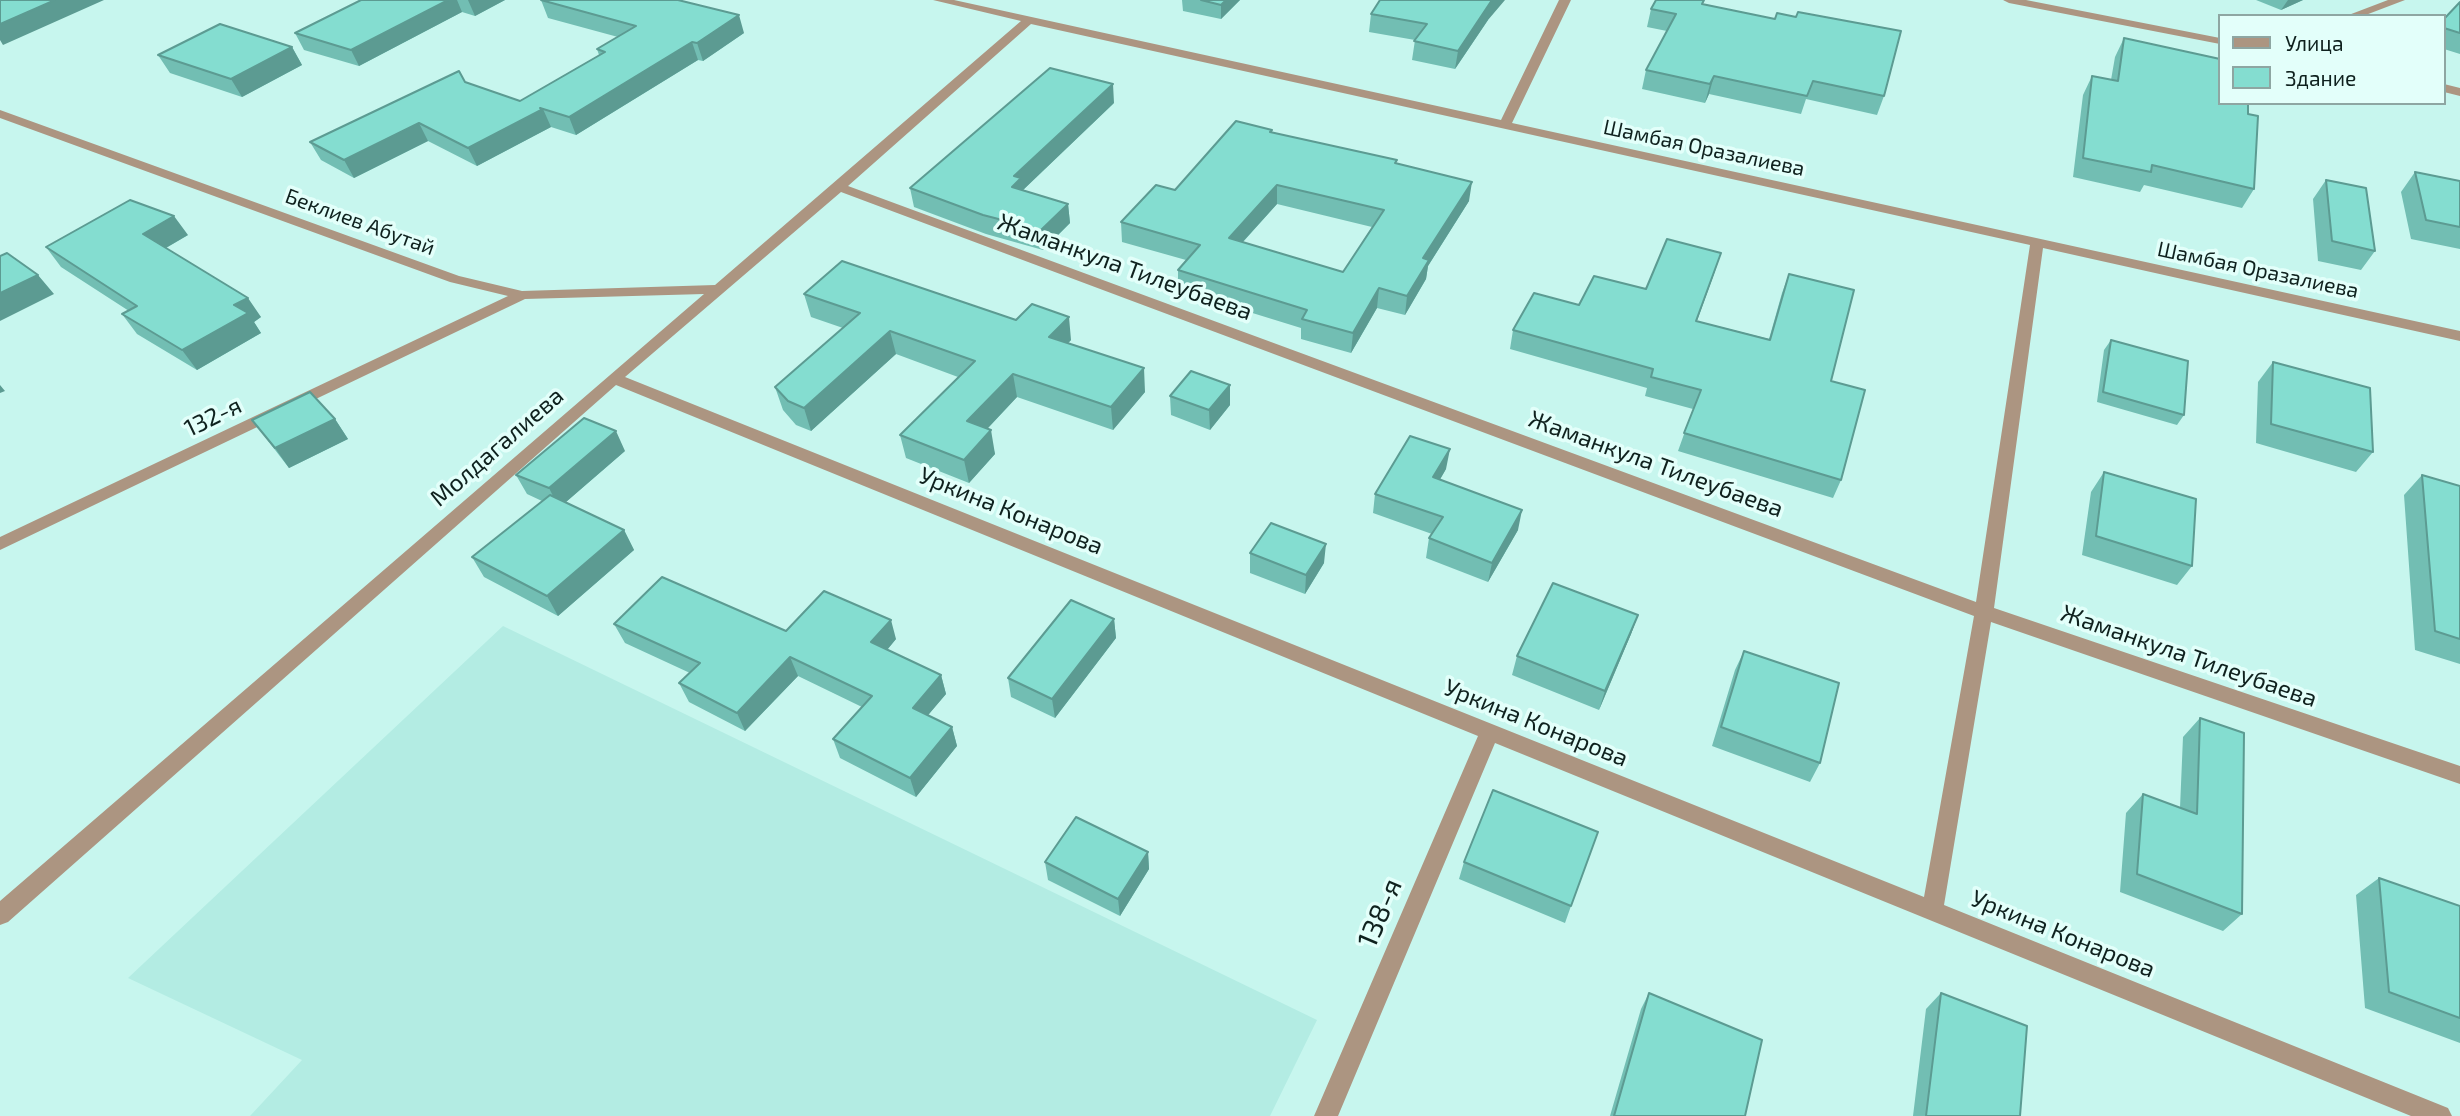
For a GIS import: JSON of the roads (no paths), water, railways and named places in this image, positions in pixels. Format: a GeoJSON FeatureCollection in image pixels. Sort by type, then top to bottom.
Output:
{"type":"FeatureCollection","features":[{"type":"Feature","properties":{"kind":"street","name":"Шамбая Оразалиева"},"geometry":{"type":"LineString","coordinates":[[939,0],[2460,335]]}},
{"type":"Feature","properties":{"kind":"street"},"geometry":{"type":"LineString","coordinates":[[1504,126],[1565,0]]}},
{"type":"Feature","properties":{"kind":"street"},"geometry":{"type":"LineString","coordinates":[[2010,0],[2218,41]]}},
{"type":"Feature","properties":{"kind":"street"},"geometry":{"type":"LineString","coordinates":[[2357,14],[2398,0]]}},
{"type":"Feature","properties":{"kind":"street","name":"Молдагалиева"},"geometry":{"type":"LineString","coordinates":[[0,915],[614,378],[839,187],[1029,20]]}},
{"type":"Feature","properties":{"kind":"street","name":"Беклиев Абутай"},"geometry":{"type":"LineString","coordinates":[[0,114],[455,279],[522,295],[719,289]]}},
{"type":"Feature","properties":{"kind":"street","name":"Жаманкула Тилеубаева"},"geometry":{"type":"LineString","coordinates":[[839,187],[1984,612],[2460,775]]}},
{"type":"Feature","properties":{"kind":"street"},"geometry":{"type":"LineString","coordinates":[[1933,909],[1984,612],[2037,243]]}},
{"type":"Feature","properties":{"kind":"street","name":"132-я"},"geometry":{"type":"LineString","coordinates":[[0,544],[522,295]]}},
{"type":"Feature","properties":{"kind":"street","name":"Уркина Конарова"},"geometry":{"type":"LineString","coordinates":[[614,378],[2440,1116]]}},
{"type":"Feature","properties":{"kind":"street","name":"138-я"},"geometry":{"type":"LineString","coordinates":[[1325,1116],[1489,733]]}}]}
